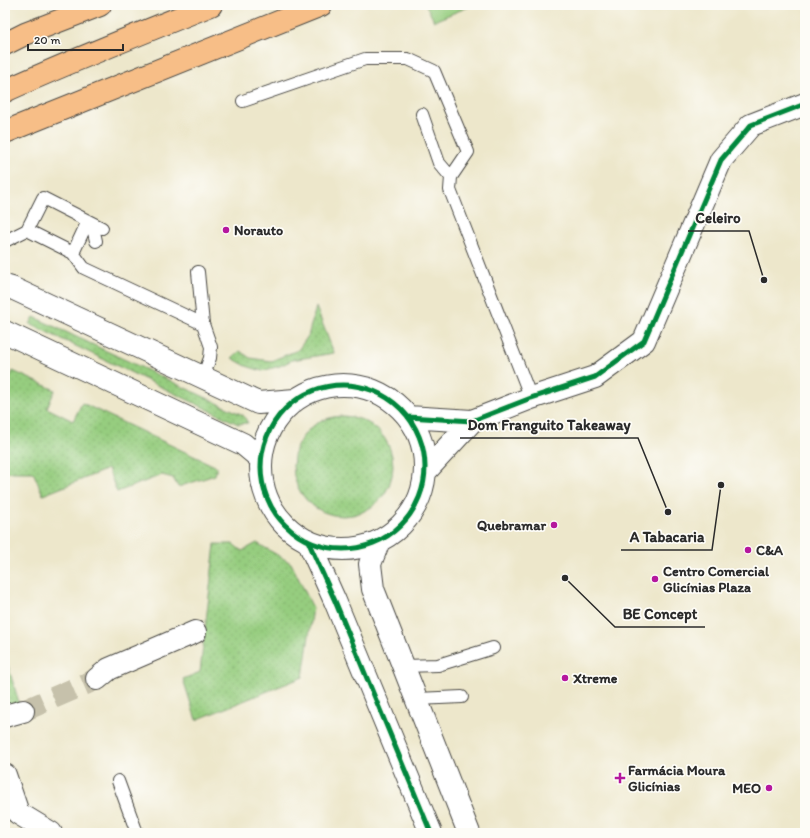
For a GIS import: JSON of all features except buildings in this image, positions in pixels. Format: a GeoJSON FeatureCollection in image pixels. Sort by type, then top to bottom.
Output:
{"type":"FeatureCollection","features":[{"type":"Feature","properties":{"kind":"main road"},"geometry":{"type":"LineString","coordinates":[[5,44],[25,34],[100,5]]}},
{"type":"Feature","properties":{"kind":"main road"},"geometry":{"type":"LineString","coordinates":[[5,91],[49,71],[211,5]]}},
{"type":"Feature","properties":{"kind":"main road"},"geometry":{"type":"LineString","coordinates":[[11,130],[321,5]]}},
{"type":"Feature","properties":{"kind":"street"},"geometry":{"type":"LineString","coordinates":[[408,417],[472,421],[531,398],[594,377],[644,340],[721,160],[751,125],[805,104]]}},
{"type":"Feature","properties":{"kind":"street"},"geometry":{"type":"LineString","coordinates":[[5,144],[11,130]]}},
{"type":"Feature","properties":{"kind":"street"},"geometry":{"type":"LineString","coordinates":[[7,284],[258,403],[295,400]]}},
{"type":"Feature","properties":{"kind":"street"},"geometry":{"type":"LineString","coordinates":[[5,332],[243,444],[261,459]]}},
{"type":"Feature","properties":{"kind":"street"},"geometry":{"type":"LineString","coordinates":[[342,385],[367,388],[390,399],[408,417],[418,434],[424,452],[425,472],[421,493],[412,513],[397,529],[379,541],[362,547],[343,549],[325,547],[308,541],[287,527],[271,508],[262,484],[261,459],[266,436],[278,416],[295,400],[317,388],[342,385]]}},
{"type":"Feature","properties":{"kind":"street"},"geometry":{"type":"LineString","coordinates":[[425,472],[472,421]]}},
{"type":"Feature","properties":{"kind":"street"},"geometry":{"type":"LineString","coordinates":[[308,541],[335,601],[431,833]]}},
{"type":"Feature","properties":{"kind":"street"},"geometry":{"type":"LineString","coordinates":[[379,541],[370,564],[373,589],[470,833]]}},
{"type":"Feature","properties":{"kind":"street"},"geometry":{"type":"LineString","coordinates":[[97,678],[109,669],[195,632]]}},
{"type":"Feature","properties":{"kind":"street"},"geometry":{"type":"LineString","coordinates":[[5,775],[18,813],[51,833]]}},
{"type":"Feature","properties":{"kind":"lane"},"geometry":{"type":"LineString","coordinates":[[243,101],[365,59],[408,59],[434,71],[468,152],[450,177],[450,190],[531,398]]}},
{"type":"Feature","properties":{"kind":"lane"},"geometry":{"type":"LineString","coordinates":[[422,114],[439,163],[450,177]]}},
{"type":"Feature","properties":{"kind":"lane"},"geometry":{"type":"LineString","coordinates":[[5,241],[27,230],[43,198],[94,224]]}},
{"type":"Feature","properties":{"kind":"lane"},"geometry":{"type":"LineString","coordinates":[[94,224],[96,241]]}},
{"type":"Feature","properties":{"kind":"lane"},"geometry":{"type":"LineString","coordinates":[[73,253],[94,224]]}},
{"type":"Feature","properties":{"kind":"lane"},"geometry":{"type":"LineString","coordinates":[[27,230],[73,253],[84,268],[203,324]]}},
{"type":"Feature","properties":{"kind":"lane"},"geometry":{"type":"LineString","coordinates":[[198,272],[203,324],[211,347],[210,358],[203,378]]}},
{"type":"Feature","properties":{"kind":"lane"},"geometry":{"type":"LineString","coordinates":[[404,666],[438,665],[493,648]]}},
{"type":"Feature","properties":{"kind":"lane"},"geometry":{"type":"LineString","coordinates":[[417,698],[462,697]]}},
{"type":"Feature","properties":{"kind":"lane"},"geometry":{"type":"LineString","coordinates":[[118,781],[137,833]]}},
{"type":"Feature","properties":{"kind":"green space"},"geometry":{"type":"Polygon","coordinates":[[[426,5],[473,5],[434,21],[426,5]]]}},
{"type":"Feature","properties":{"kind":"green space"},"geometry":{"type":"Polygon","coordinates":[[[316,307],[334,353],[292,360],[280,366],[262,371],[246,366],[232,358],[240,351],[250,358],[271,361],[298,350],[308,336],[316,307]]]}},
{"type":"Feature","properties":{"kind":"green space"},"geometry":{"type":"Polygon","coordinates":[[[34,317],[243,415],[248,423],[238,424],[30,324],[34,317]]]}},
{"type":"Feature","properties":{"kind":"green space"},"geometry":{"type":"Polygon","coordinates":[[[13,371],[55,390],[47,408],[73,421],[82,403],[217,467],[215,475],[178,487],[173,478],[162,475],[117,492],[108,469],[43,495],[33,472],[5,472],[5,388],[13,371]]]}},
{"type":"Feature","properties":{"kind":"green space"},"geometry":{"type":"Polygon","coordinates":[[[343,416],[362,419],[379,430],[390,447],[393,466],[390,485],[379,502],[362,513],[343,516],[324,513],[307,502],[296,485],[293,466],[296,447],[307,430],[324,419],[343,416]]]}},
{"type":"Feature","properties":{"kind":"green space"},"geometry":{"type":"Polygon","coordinates":[[[257,543],[291,563],[313,608],[303,677],[196,720],[183,679],[200,672],[215,544],[233,544],[242,551],[257,543]]]}},
{"type":"Feature","properties":{"kind":"green space"},"geometry":{"type":"Polygon","coordinates":[[[5,656],[18,699],[20,704],[5,704],[5,656]]]}},
{"type":"Feature","properties":{"kind":"tunnel"},"geometry":{"type":"LineString","coordinates":[[23,711],[97,679]]}},
{"type":"Feature","properties":{"kind":"cycle path"},"geometry":{"type":"LineString","coordinates":[[408,417],[472,421],[531,398],[595,377],[644,341],[721,160],[751,125],[805,104]]}},
{"type":"Feature","properties":{"kind":"cycle path"},"geometry":{"type":"LineString","coordinates":[[335,385],[351,385],[374,391],[389,399],[401,409],[411,421],[419,436],[425,459],[425,467],[425,475],[419,498],[411,513],[401,525],[389,535],[374,543],[351,549],[335,549],[312,543],[297,535],[285,525],[275,513],[265,491],[261,475],[261,459],[267,436],[275,421],[285,409],[297,399],[319,389],[335,385]]}},
{"type":"Feature","properties":{"kind":"cycle path"},"geometry":{"type":"LineString","coordinates":[[308,541],[335,601],[431,833]]}},
{"type":"Feature","properties":{"kind":"place","name":"Norauto"},"geometry":{"type":"Point","coordinates":[226,230]}},
{"type":"Feature","properties":{"kind":"place","name":"Celeiro"},"geometry":{"type":"Point","coordinates":[764,280]}},
{"type":"Feature","properties":{"kind":"place","name":"A Tabacaria"},"geometry":{"type":"Point","coordinates":[721,485]}},
{"type":"Feature","properties":{"kind":"place","name":"Dom Franguito Takeaway"},"geometry":{"type":"Point","coordinates":[668,512]}},
{"type":"Feature","properties":{"kind":"place","name":"Quebramar"},"geometry":{"type":"Point","coordinates":[554,525]}},
{"type":"Feature","properties":{"kind":"place","name":"C&A"},"geometry":{"type":"Point","coordinates":[748,550]}},
{"type":"Feature","properties":{"kind":"place","name":"BE Concept"},"geometry":{"type":"Point","coordinates":[565,578]}},
{"type":"Feature","properties":{"kind":"place","name":"Centro Comercial Glicínias Plaza"},"geometry":{"type":"Point","coordinates":[655,579]}},
{"type":"Feature","properties":{"kind":"place","name":"Xtreme"},"geometry":{"type":"Point","coordinates":[565,678]}},
{"type":"Feature","properties":{"kind":"place","name":"Farmácia Moura Glicínias"},"geometry":{"type":"Point","coordinates":[620,778]}},
{"type":"Feature","properties":{"kind":"place","name":"MEO"},"geometry":{"type":"Point","coordinates":[769,788]}}]}
